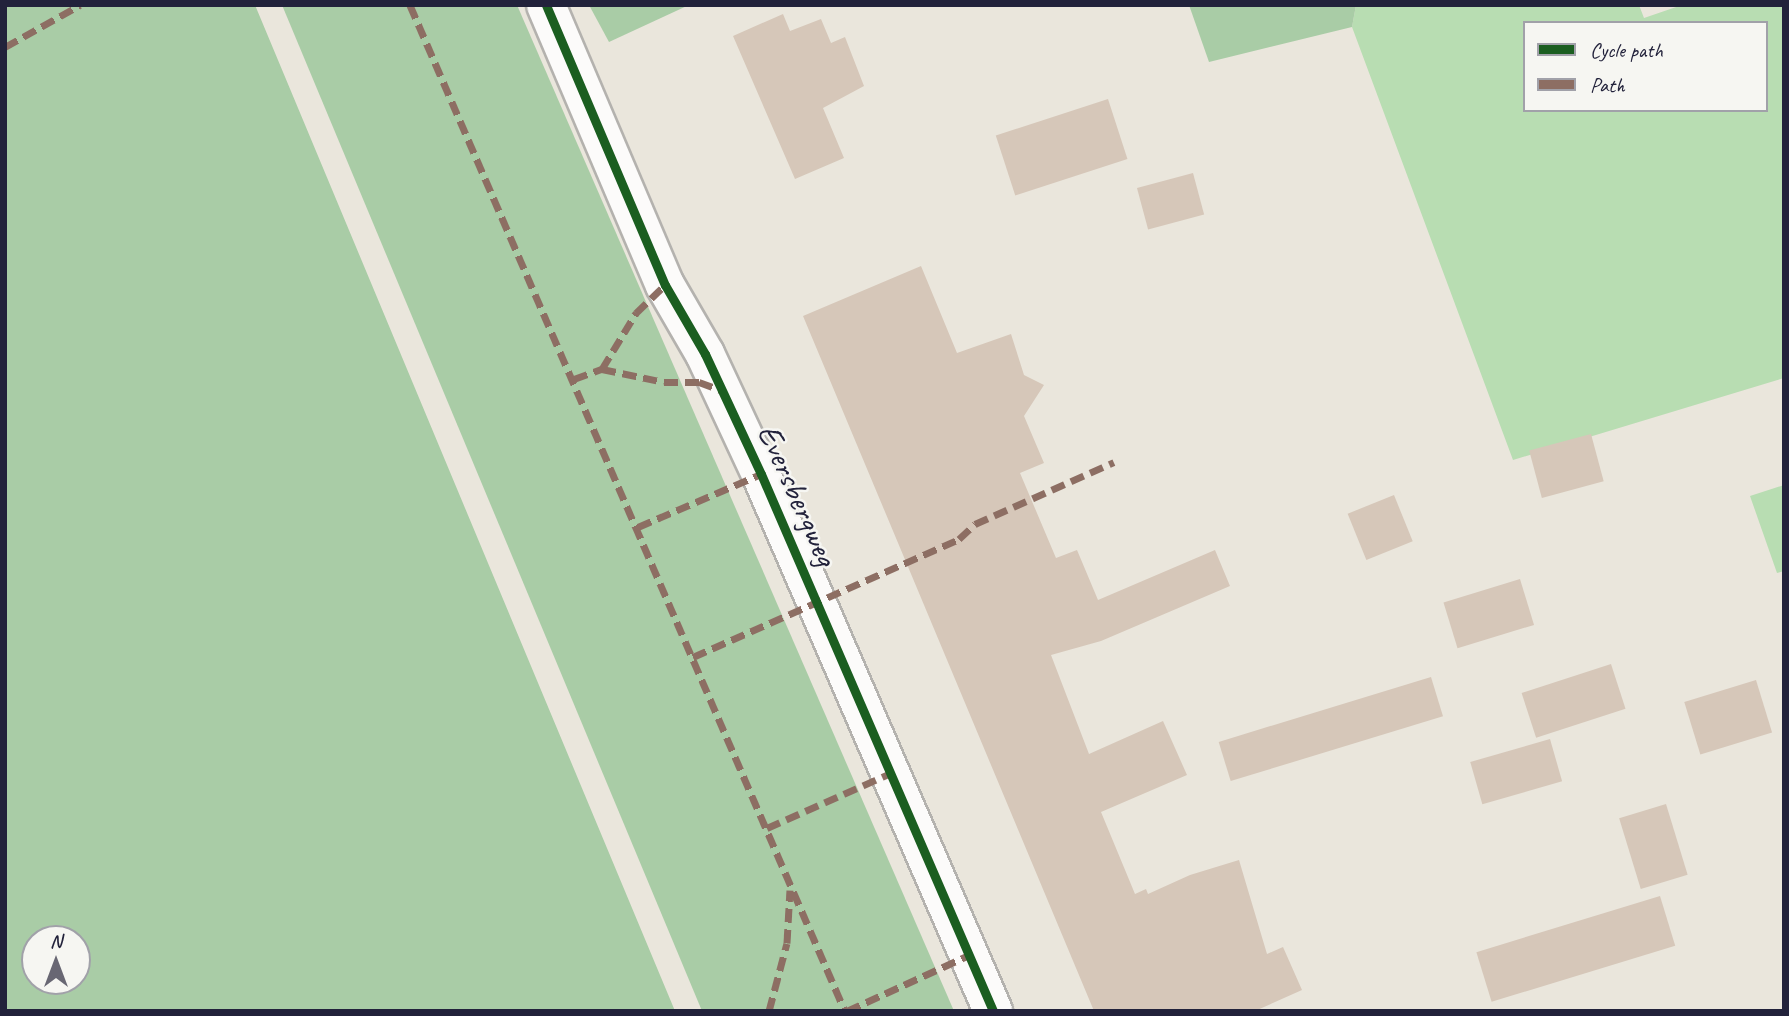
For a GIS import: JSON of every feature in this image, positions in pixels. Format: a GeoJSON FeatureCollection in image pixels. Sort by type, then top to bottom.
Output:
{"type":"FeatureCollection","features":[{"type":"Feature","properties":{"kind":"street","name":"Eversbergweg"},"geometry":{"type":"LineString","coordinates":[[546,5],[665,285],[705,354],[761,474],[993,1011]]}},
{"type":"Feature","properties":{"kind":"green space"},"geometry":{"type":"Polygon","coordinates":[[[5,5],[255,5],[675,1011],[5,1011],[5,5]]]}},
{"type":"Feature","properties":{"kind":"green space"},"geometry":{"type":"Polygon","coordinates":[[[282,5],[517,5],[954,1011],[702,1011],[282,5]]]}},
{"type":"Feature","properties":{"kind":"green space"},"geometry":{"type":"Polygon","coordinates":[[[589,5],[689,5],[609,42],[589,5]]]}},
{"type":"Feature","properties":{"kind":"green space"},"geometry":{"type":"Polygon","coordinates":[[[1189,5],[1356,5],[1352,27],[1209,62],[1189,5]]]}},
{"type":"Feature","properties":{"kind":"green space"},"geometry":{"type":"Polygon","coordinates":[[[1356,5],[1639,5],[1644,18],[1682,5],[1784,5],[1784,378],[1513,460],[1352,27],[1356,5]]]}},
{"type":"Feature","properties":{"kind":"green space"},"geometry":{"type":"Polygon","coordinates":[[[1784,485],[1784,571],[1777,573],[1750,496],[1784,485]]]}},
{"type":"Feature","properties":{"kind":"building"},"geometry":{"type":"Polygon","coordinates":[[[783,14],[790,31],[821,19],[831,43],[845,37],[864,86],[823,108],[844,158],[795,179],[733,36],[783,14]]]}},
{"type":"Feature","properties":{"kind":"building"},"geometry":{"type":"Polygon","coordinates":[[[1108,99],[1127,159],[1015,195],[996,135],[1108,99]]]}},
{"type":"Feature","properties":{"kind":"building"},"geometry":{"type":"Polygon","coordinates":[[[1193,173],[1204,215],[1148,230],[1137,188],[1193,173]]]}},
{"type":"Feature","properties":{"kind":"building"},"geometry":{"type":"Polygon","coordinates":[[[921,266],[957,353],[1011,334],[1024,375],[1044,385],[1024,416],[1044,463],[1020,473],[1056,558],[1077,550],[1098,600],[1215,550],[1230,586],[1101,641],[1051,655],[1089,754],[1163,721],[1187,775],[1101,812],[1135,894],[1146,889],[1148,894],[1190,875],[1239,860],[1267,954],[1283,947],[1302,990],[1255,1011],[1094,1011],[803,316],[921,266]]]}},
{"type":"Feature","properties":{"kind":"building"},"geometry":{"type":"Polygon","coordinates":[[[1591,434],[1604,481],[1542,498],[1529,451],[1591,434]]]}},
{"type":"Feature","properties":{"kind":"building"},"geometry":{"type":"Polygon","coordinates":[[[1394,495],[1413,541],[1366,560],[1348,514],[1394,495]]]}},
{"type":"Feature","properties":{"kind":"building"},"geometry":{"type":"Polygon","coordinates":[[[1520,579],[1534,625],[1458,648],[1443,602],[1520,579]]]}},
{"type":"Feature","properties":{"kind":"building"},"geometry":{"type":"Polygon","coordinates":[[[1611,664],[1626,709],[1536,738],[1522,693],[1611,664]]]}},
{"type":"Feature","properties":{"kind":"building"},"geometry":{"type":"Polygon","coordinates":[[[1431,677],[1443,716],[1231,781],[1219,742],[1431,677]]]}},
{"type":"Feature","properties":{"kind":"building"},"geometry":{"type":"Polygon","coordinates":[[[1756,680],[1772,733],[1700,755],[1684,702],[1756,680]]]}},
{"type":"Feature","properties":{"kind":"building"},"geometry":{"type":"Polygon","coordinates":[[[1550,739],[1562,781],[1482,804],[1470,762],[1550,739]]]}},
{"type":"Feature","properties":{"kind":"building"},"geometry":{"type":"Polygon","coordinates":[[[1666,804],[1688,875],[1641,889],[1619,818],[1666,804]]]}},
{"type":"Feature","properties":{"kind":"building"},"geometry":{"type":"Polygon","coordinates":[[[1660,896],[1675,946],[1492,1002],[1476,952],[1660,896]]]}},
{"type":"Feature","properties":{"kind":"marked path"},"geometry":{"type":"LineString","coordinates":[[5,47],[80,5]]}},
{"type":"Feature","properties":{"kind":"marked path"},"geometry":{"type":"LineString","coordinates":[[410,5],[845,1011]]}},
{"type":"Feature","properties":{"kind":"marked path"},"geometry":{"type":"LineString","coordinates":[[574,379],[602,369],[636,313],[665,285]]}},
{"type":"Feature","properties":{"kind":"marked path"},"geometry":{"type":"LineString","coordinates":[[602,369],[664,382],[699,382],[721,390]]}},
{"type":"Feature","properties":{"kind":"marked path"},"geometry":{"type":"LineString","coordinates":[[693,657],[959,539],[975,524],[1114,462]]}},
{"type":"Feature","properties":{"kind":"marked path"},"geometry":{"type":"LineString","coordinates":[[638,527],[761,474]]}},
{"type":"Feature","properties":{"kind":"marked path"},"geometry":{"type":"LineString","coordinates":[[767,828],[891,773]]}},
{"type":"Feature","properties":{"kind":"marked path"},"geometry":{"type":"LineString","coordinates":[[769,1011],[787,943],[790,890]]}},
{"type":"Feature","properties":{"kind":"marked path"},"geometry":{"type":"LineString","coordinates":[[847,1011],[967,956]]}},
{"type":"Feature","properties":{"kind":"cycle path"},"geometry":{"type":"LineString","coordinates":[[546,5],[665,285],[705,354],[761,474],[993,1011]]}}]}
